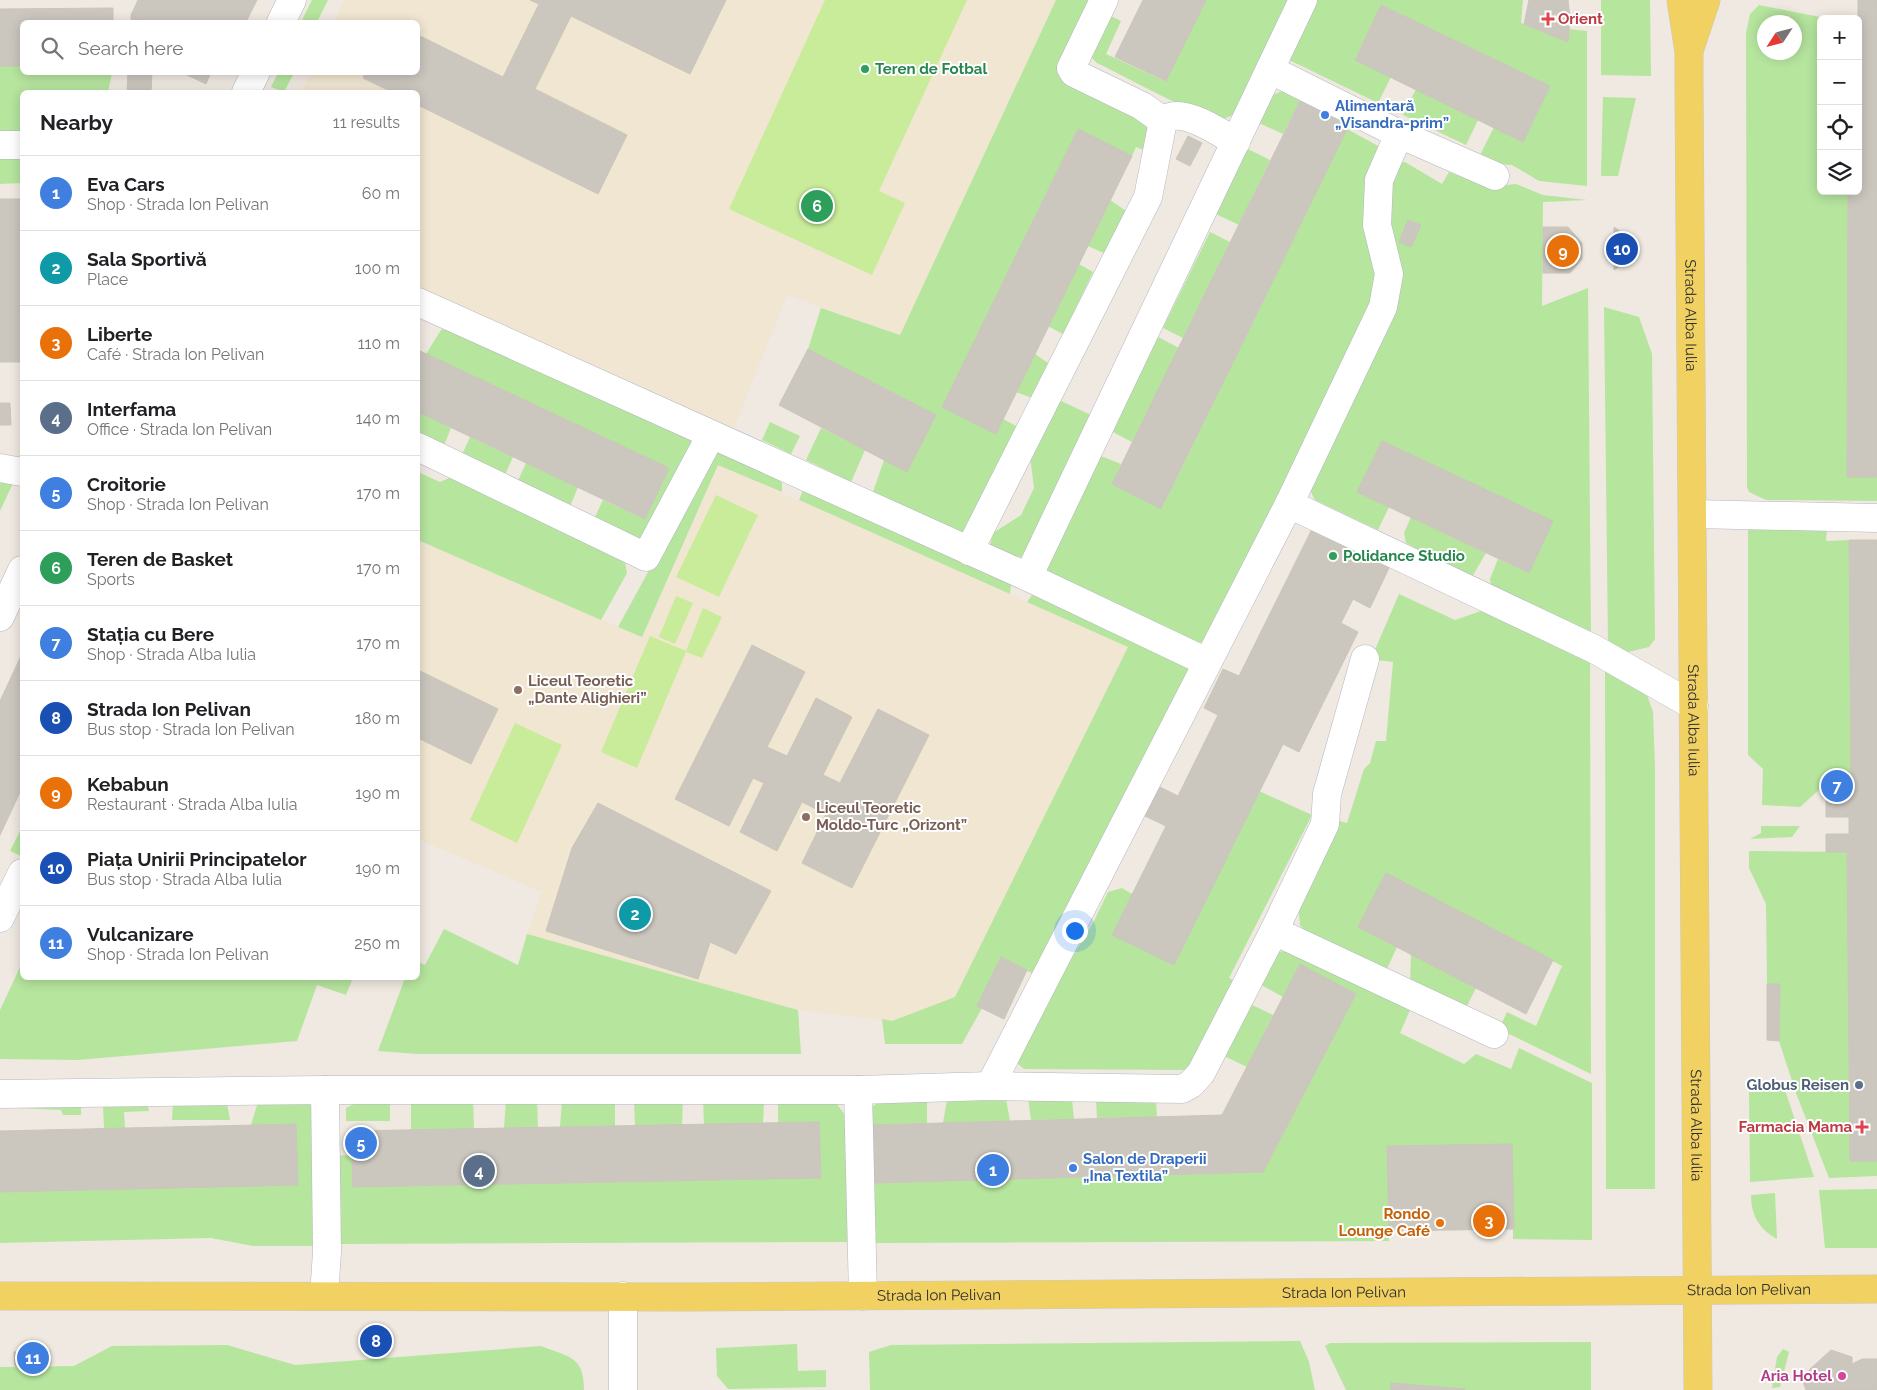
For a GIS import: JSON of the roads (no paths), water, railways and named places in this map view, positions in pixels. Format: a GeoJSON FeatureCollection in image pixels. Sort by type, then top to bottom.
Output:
{"type":"FeatureCollection","features":[{"type":"Feature","properties":{"kind":"main road","name":"Strada Alba Iulia"},"geometry":{"type":"LineString","coordinates":[[1681,0],[1689,52],[1694,514],[1698,1390]]}},
{"type":"Feature","properties":{"kind":"main road","name":"Strada Alba Iulia"},"geometry":{"type":"LineString","coordinates":[[1689,52],[1706,0]]}},
{"type":"Feature","properties":{"kind":"main road","name":"Strada Ion Pelivan"},"geometry":{"type":"LineString","coordinates":[[0,1296],[864,1296],[1877,1289]]}},
{"type":"Feature","properties":{"kind":"street"},"geometry":{"type":"LineString","coordinates":[[281,20],[292,0]]}},
{"type":"Feature","properties":{"kind":"street"},"geometry":{"type":"LineString","coordinates":[[1104,0],[1071,68],[1074,73],[1142,106],[1163,121]]}},
{"type":"Feature","properties":{"kind":"street"},"geometry":{"type":"LineString","coordinates":[[1028,577],[1303,0]]}},
{"type":"Feature","properties":{"kind":"street"},"geometry":{"type":"LineString","coordinates":[[1270,70],[1399,134],[1495,176]]}},
{"type":"Feature","properties":{"kind":"street"},"geometry":{"type":"LineString","coordinates":[[247,90],[254,75]]}},
{"type":"Feature","properties":{"kind":"street"},"geometry":{"type":"LineString","coordinates":[[969,551],[1148,197],[1163,121],[1168,116],[1177,115],[1204,124],[1236,142]]}},
{"type":"Feature","properties":{"kind":"street"},"geometry":{"type":"LineString","coordinates":[[990,1086],[1289,504],[1383,307],[1388,274],[1377,225],[1379,180],[1399,134]]}},
{"type":"Feature","properties":{"kind":"street"},"geometry":{"type":"LineString","coordinates":[[0,145],[20,145]]}},
{"type":"Feature","properties":{"kind":"street"},"geometry":{"type":"LineString","coordinates":[[420,303],[1028,577],[1207,662]]}},
{"type":"Feature","properties":{"kind":"street"},"geometry":{"type":"LineString","coordinates":[[420,448],[646,557],[711,435]]}},
{"type":"Feature","properties":{"kind":"street"},"geometry":{"type":"LineString","coordinates":[[0,468],[20,472]]}},
{"type":"Feature","properties":{"kind":"street"},"geometry":{"type":"LineString","coordinates":[[1289,504],[1594,649],[1694,706]]}},
{"type":"Feature","properties":{"kind":"street"},"geometry":{"type":"LineString","coordinates":[[1694,514],[1877,518]]}},
{"type":"Feature","properties":{"kind":"street"},"geometry":{"type":"LineString","coordinates":[[0,617],[20,574]]}},
{"type":"Feature","properties":{"kind":"street"},"geometry":{"type":"LineString","coordinates":[[0,1094],[325,1090],[858,1090],[990,1086],[1182,1089],[1191,1084],[1201,1074],[1274,931],[1325,824],[1327,794],[1365,659]]}},
{"type":"Feature","properties":{"kind":"street"},"geometry":{"type":"LineString","coordinates":[[0,918],[20,877]]}},
{"type":"Feature","properties":{"kind":"street"},"geometry":{"type":"LineString","coordinates":[[1274,931],[1494,1034]]}},
{"type":"Feature","properties":{"kind":"street"},"geometry":{"type":"LineString","coordinates":[[324,1296],[326,1252],[325,1090]]}},
{"type":"Feature","properties":{"kind":"street"},"geometry":{"type":"LineString","coordinates":[[858,1090],[864,1296]]}},
{"type":"Feature","properties":{"kind":"street"},"geometry":{"type":"LineString","coordinates":[[623,1296],[623,1390]]}},
{"type":"Feature","properties":{"kind":"place","name":"Orient"},"geometry":{"type":"Point","coordinates":[1548,19]}},
{"type":"Feature","properties":{"kind":"place","name":"Teren de Fotbal"},"geometry":{"type":"Point","coordinates":[865,69]}},
{"type":"Feature","properties":{"kind":"place","name":"Alimentară „Visandra-prim”"},"geometry":{"type":"Point","coordinates":[1325,115]}},
{"type":"Feature","properties":{"kind":"place","name":"Teren de Basket"},"geometry":{"type":"Point","coordinates":[817,206]}},
{"type":"Feature","properties":{"kind":"place","name":"Piața Unirii Principatelor"},"geometry":{"type":"Point","coordinates":[1622,249]}},
{"type":"Feature","properties":{"kind":"place","name":"Kebabun"},"geometry":{"type":"Point","coordinates":[1563,251]}},
{"type":"Feature","properties":{"kind":"place","name":"Polidance Studio"},"geometry":{"type":"Point","coordinates":[1333,556]}},
{"type":"Feature","properties":{"kind":"place","name":"Liceul Teoretic „Dante Alighieri”"},"geometry":{"type":"Point","coordinates":[518,690]}},
{"type":"Feature","properties":{"kind":"place","name":"Stația cu Bere"},"geometry":{"type":"Point","coordinates":[1837,786]}},
{"type":"Feature","properties":{"kind":"place","name":"Liceul Teoretic Moldo-Turc „Orizont”"},"geometry":{"type":"Point","coordinates":[806,817]}},
{"type":"Feature","properties":{"kind":"place","name":"Sala Sportivă"},"geometry":{"type":"Point","coordinates":[635,914]}},
{"type":"Feature","properties":{"kind":"place","name":"Globus Reisen"},"geometry":{"type":"Point","coordinates":[1859,1085]}},
{"type":"Feature","properties":{"kind":"place","name":"Farmacia Mama"},"geometry":{"type":"Point","coordinates":[1862,1127]}},
{"type":"Feature","properties":{"kind":"place","name":"Croitorie"},"geometry":{"type":"Point","coordinates":[361,1143]}},
{"type":"Feature","properties":{"kind":"place","name":"Salon de Draperii „Ina Textila”"},"geometry":{"type":"Point","coordinates":[1073,1168]}},
{"type":"Feature","properties":{"kind":"place","name":"Eva Cars"},"geometry":{"type":"Point","coordinates":[993,1170]}},
{"type":"Feature","properties":{"kind":"place","name":"Interfama"},"geometry":{"type":"Point","coordinates":[479,1171]}},
{"type":"Feature","properties":{"kind":"place","name":"Liberte"},"geometry":{"type":"Point","coordinates":[1489,1221]}},
{"type":"Feature","properties":{"kind":"place","name":"Rondo Lounge Café"},"geometry":{"type":"Point","coordinates":[1440,1223]}},
{"type":"Feature","properties":{"kind":"place","name":"Strada Ion Pelivan"},"geometry":{"type":"Point","coordinates":[376,1341]}},
{"type":"Feature","properties":{"kind":"place","name":"Vulcanizare"},"geometry":{"type":"Point","coordinates":[33,1358]}},
{"type":"Feature","properties":{"kind":"place","name":"Aria Hotel"},"geometry":{"type":"Point","coordinates":[1842,1376]}}]}
